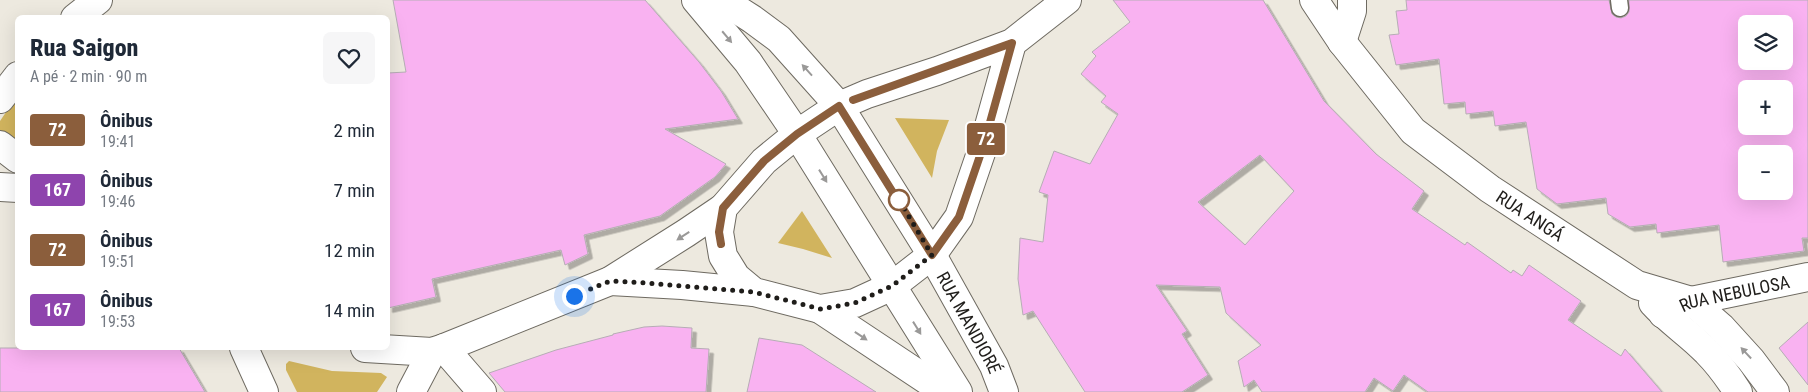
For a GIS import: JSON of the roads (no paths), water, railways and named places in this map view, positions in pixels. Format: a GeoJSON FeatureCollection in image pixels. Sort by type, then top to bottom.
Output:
{"type":"FeatureCollection","features":[{"type":"Feature","properties":{"kind":"street"},"geometry":{"type":"LineString","coordinates":[[79,15],[98,0]]}},
{"type":"Feature","properties":{"kind":"street"},"geometry":{"type":"LineString","coordinates":[[103,15],[104,0]]}},
{"type":"Feature","properties":{"kind":"street"},"geometry":{"type":"LineString","coordinates":[[696,0],[748,62],[797,134],[958,392]]}},
{"type":"Feature","properties":{"kind":"street","name":"RUA MANDIORÉ"},"geometry":{"type":"LineString","coordinates":[[722,0],[752,18],[780,40],[839,106],[932,255],[994,366],[1004,392]]}},
{"type":"Feature","properties":{"kind":"street"},"geometry":{"type":"LineString","coordinates":[[390,349],[438,350],[610,281],[686,234],[723,208],[764,161],[797,134],[839,106],[867,94],[937,71],[1012,43],[1067,0]]}},
{"type":"Feature","properties":{"kind":"street","name":"RUA ANGÁ"},"geometry":{"type":"LineString","coordinates":[[1314,0],[1342,42],[1414,131],[1490,189],[1637,285],[1691,301],[1721,327],[1751,360],[1776,392]]}},
{"type":"Feature","properties":{"kind":"street"},"geometry":{"type":"LineString","coordinates":[[1342,42],[1352,11],[1352,0]]}},
{"type":"Feature","properties":{"kind":"street"},"geometry":{"type":"LineString","coordinates":[[820,309],[855,303],[892,286],[932,255],[959,217],[984,144],[1012,43]]}},
{"type":"Feature","properties":{"kind":"street"},"geometry":{"type":"LineString","coordinates":[[0,99],[15,80]]}},
{"type":"Feature","properties":{"kind":"street"},"geometry":{"type":"LineString","coordinates":[[0,146],[15,157]]}},
{"type":"Feature","properties":{"kind":"street"},"geometry":{"type":"LineString","coordinates":[[0,188],[15,188]]}},
{"type":"Feature","properties":{"kind":"street"},"geometry":{"type":"LineString","coordinates":[[723,208],[719,232],[724,256],[736,277],[754,292]]}},
{"type":"Feature","properties":{"kind":"street","name":"RUA NEBULOSA"},"geometry":{"type":"LineString","coordinates":[[1663,314],[1691,301],[1808,277]]}},
{"type":"Feature","properties":{"kind":"street"},"geometry":{"type":"LineString","coordinates":[[610,281],[754,292],[820,309],[945,392]]}},
{"type":"Feature","properties":{"kind":"street"},"geometry":{"type":"LineString","coordinates":[[1637,285],[1663,314],[1707,352],[1738,392]]}},
{"type":"Feature","properties":{"kind":"street"},"geometry":{"type":"LineString","coordinates":[[245,350],[264,392]]}},
{"type":"Feature","properties":{"kind":"street"},"geometry":{"type":"LineString","coordinates":[[411,392],[438,350]]}},
{"type":"Feature","properties":{"kind":"street"},"geometry":{"type":"LineString","coordinates":[[438,350],[482,392]]}}]}
